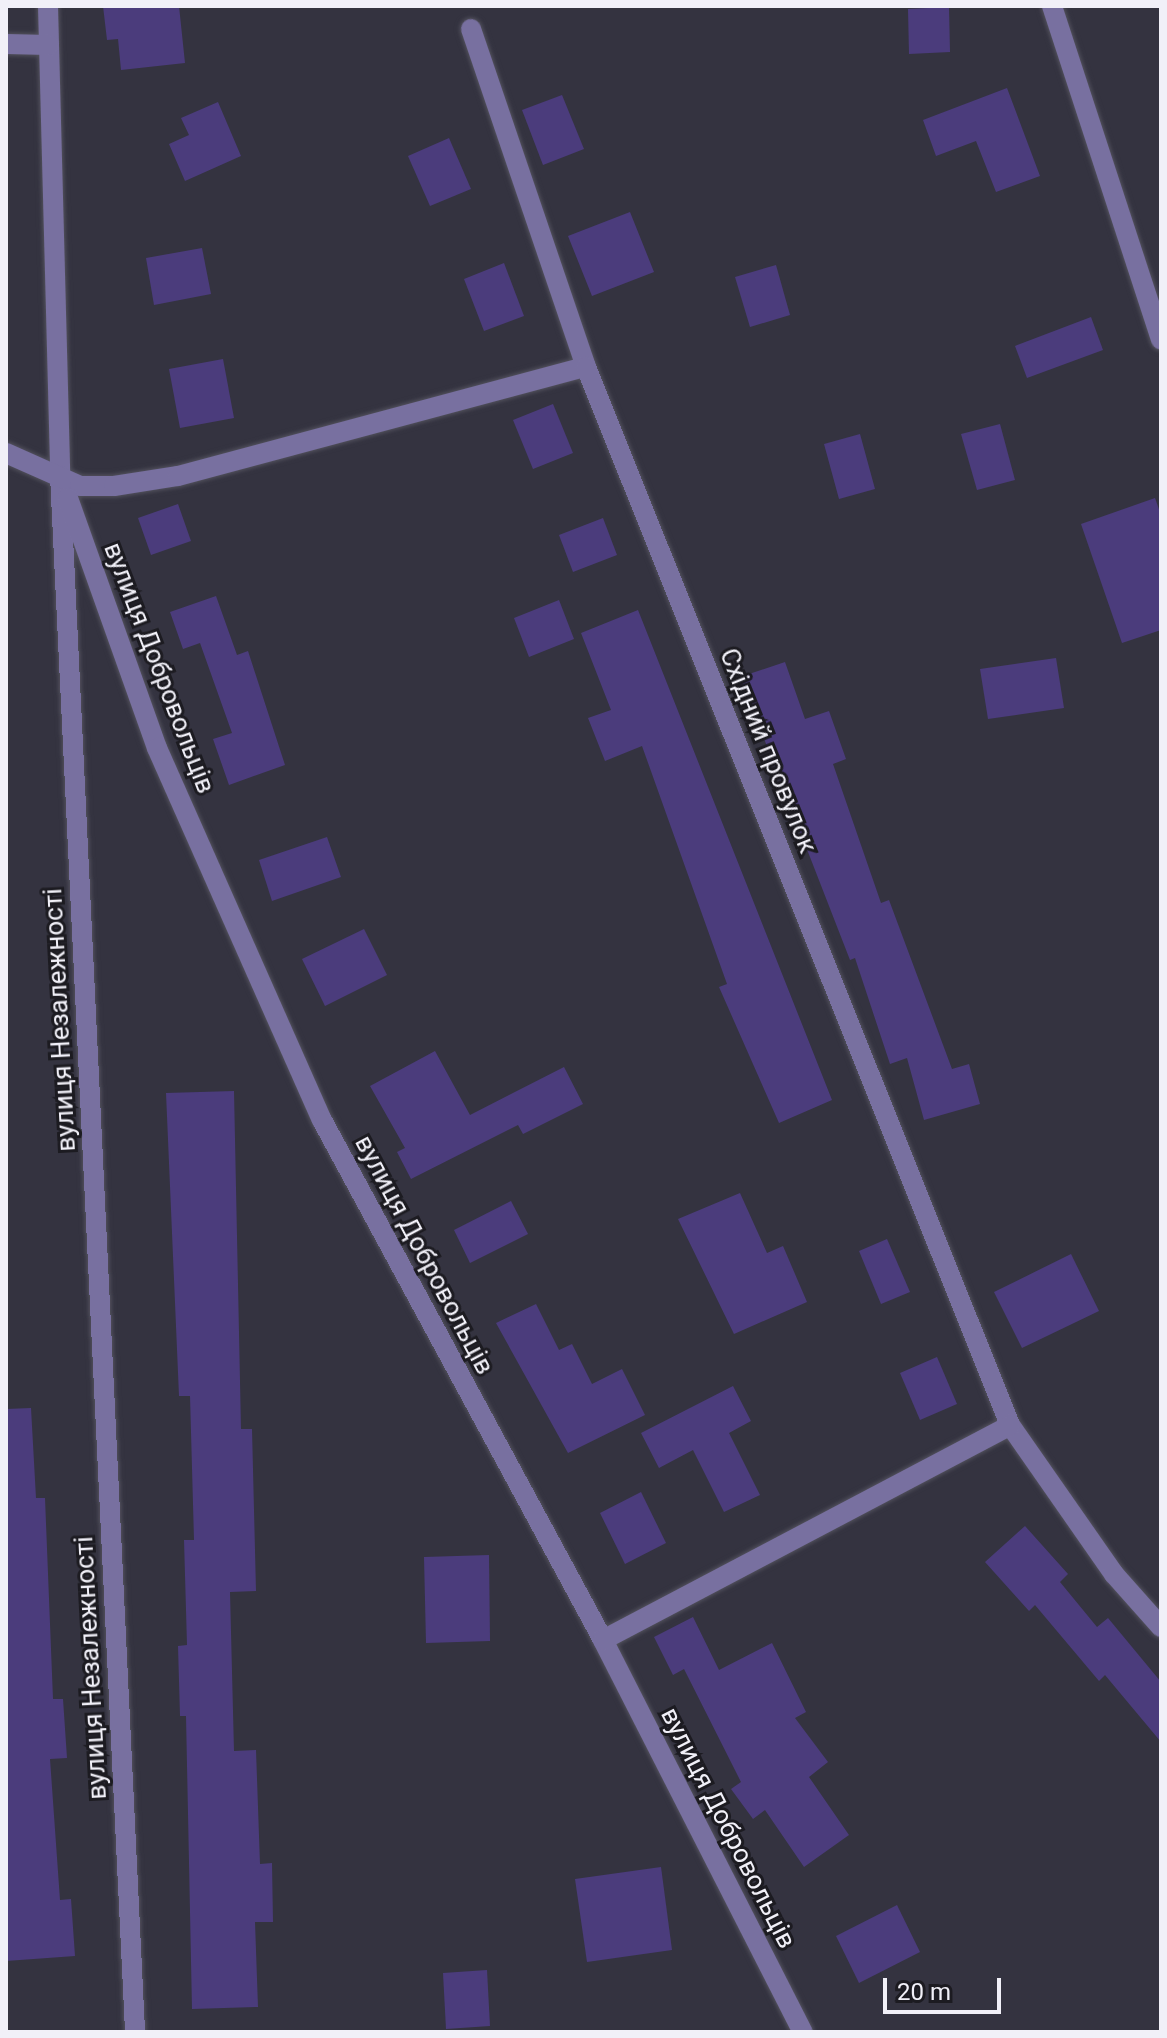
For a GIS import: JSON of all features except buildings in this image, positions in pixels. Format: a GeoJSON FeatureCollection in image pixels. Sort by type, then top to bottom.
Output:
{"type":"FeatureCollection","features":[{"type":"Feature","properties":{"kind":"street","name":"вулиця Незалежності"},"geometry":{"type":"LineString","coordinates":[[48,6],[60,475],[135,2032]]}},
{"type":"Feature","properties":{"kind":"street"},"geometry":{"type":"LineString","coordinates":[[1052,6],[1161,340]]}},
{"type":"Feature","properties":{"kind":"street","name":"Східний провулок"},"geometry":{"type":"LineString","coordinates":[[471,29],[586,367],[1010,1425],[1114,1574],[1161,1627]]}},
{"type":"Feature","properties":{"kind":"street"},"geometry":{"type":"LineString","coordinates":[[6,44],[49,45]]}},
{"type":"Feature","properties":{"kind":"street"},"geometry":{"type":"LineString","coordinates":[[6,453],[80,486],[178,476],[586,367]]}},
{"type":"Feature","properties":{"kind":"street","name":"вулиця Добровольців"},"geometry":{"type":"LineString","coordinates":[[60,475],[157,748],[322,1120],[603,1640],[803,2032]]}},
{"type":"Feature","properties":{"kind":"street"},"geometry":{"type":"LineString","coordinates":[[603,1640],[1010,1425]]}}]}
